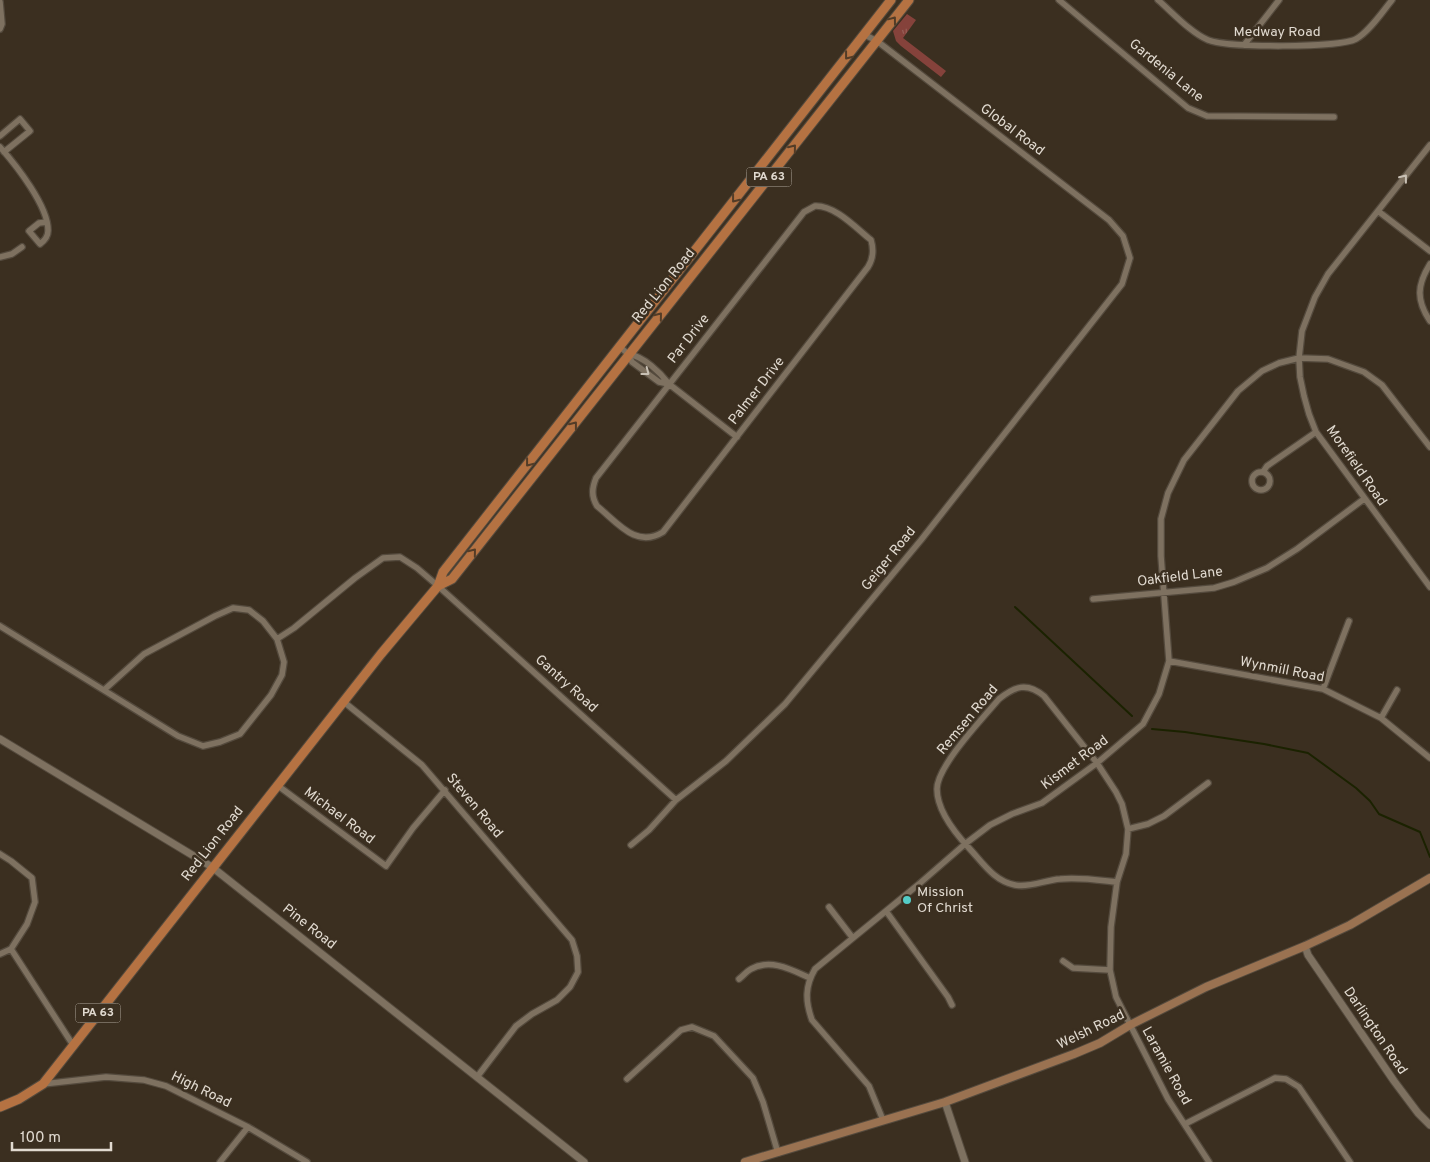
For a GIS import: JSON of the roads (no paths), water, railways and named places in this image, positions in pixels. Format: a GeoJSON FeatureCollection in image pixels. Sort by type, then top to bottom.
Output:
{"type":"FeatureCollection","features":[{"type":"Feature","properties":{"kind":"main road","name":"Red Lion Road"},"geometry":{"type":"LineString","coordinates":[[0,1107],[20,1099],[43,1084],[277,785],[394,638],[438,586],[443,572],[891,0]]}},
{"type":"Feature","properties":{"kind":"main road","name":"Red Lion Road"},"geometry":{"type":"LineString","coordinates":[[438,586],[452,579],[909,0]]}},
{"type":"Feature","properties":{"kind":"main road","name":"Welsh Road"},"geometry":{"type":"LineString","coordinates":[[745,1162],[944,1102],[1074,1054],[1100,1043],[1130,1025],[1206,987],[1306,946],[1350,925],[1430,878]]}},
{"type":"Feature","properties":{"kind":"street","name":"Gardenia Lane"},"geometry":{"type":"LineString","coordinates":[[1059,0],[1188,108],[1197,113],[1207,116],[1334,117]]}},
{"type":"Feature","properties":{"kind":"street","name":"Medway Road"},"geometry":{"type":"LineString","coordinates":[[1158,0],[1166,2],[1183,23],[1208,40],[1223,44],[1244,45],[1335,44],[1356,39],[1376,21],[1392,0]]}},
{"type":"Feature","properties":{"kind":"street"},"geometry":{"type":"LineString","coordinates":[[1244,45],[1279,0]]}},
{"type":"Feature","properties":{"kind":"street"},"geometry":{"type":"LineString","coordinates":[[0,2],[2,24],[0,30]]}},
{"type":"Feature","properties":{"kind":"street","name":"Global Road"},"geometry":{"type":"LineString","coordinates":[[865,35],[877,41],[1109,220],[1123,236],[1130,258]]}},
{"type":"Feature","properties":{"kind":"street"},"geometry":{"type":"LineString","coordinates":[[0,136],[20,119],[30,131],[2,149],[35,194],[47,222]]}},
{"type":"Feature","properties":{"kind":"street","name":"Morefield Road"},"geometry":{"type":"LineString","coordinates":[[1430,145],[1328,274],[1314,297],[1302,332],[1299,358],[1304,396],[1316,432],[1430,587]]}},
{"type":"Feature","properties":{"kind":"street","name":"Par Drive"},"geometry":{"type":"LineString","coordinates":[[650,538],[640,538],[632,535],[597,506],[592,494],[596,478],[669,384],[804,212],[815,206],[831,209],[871,240],[873,252]]}},
{"type":"Feature","properties":{"kind":"street"},"geometry":{"type":"LineString","coordinates":[[1378,211],[1430,251]]}},
{"type":"Feature","properties":{"kind":"street"},"geometry":{"type":"LineString","coordinates":[[0,257],[12,254],[22,247]]}},
{"type":"Feature","properties":{"kind":"street","name":"Palmer Drive"},"geometry":{"type":"LineString","coordinates":[[650,538],[663,532],[868,267],[872,260],[873,252]]}},
{"type":"Feature","properties":{"kind":"street","name":"Geiger Road"},"geometry":{"type":"LineString","coordinates":[[631,846],[649,830],[676,800],[726,761],[785,704],[921,540],[1122,284],[1130,258]]}},
{"type":"Feature","properties":{"kind":"street"},"geometry":{"type":"LineString","coordinates":[[1430,264],[1422,276],[1419,297],[1430,321]]}},
{"type":"Feature","properties":{"kind":"street"},"geometry":{"type":"LineString","coordinates":[[619,346],[628,354],[636,356],[663,375],[669,384],[737,437]]}},
{"type":"Feature","properties":{"kind":"street","name":"Kismet Road"},"geometry":{"type":"LineString","coordinates":[[810,978],[815,969],[852,937],[886,911],[965,844],[990,825],[1012,814],[1042,803],[1097,763],[1143,724],[1159,694],[1169,661],[1163,593],[1161,518],[1168,493],[1184,460],[1238,391],[1262,371],[1279,364],[1299,358],[1328,359],[1364,372],[1382,385],[1430,447]]}},
{"type":"Feature","properties":{"kind":"street"},"geometry":{"type":"LineString","coordinates":[[1263,472],[1267,466],[1316,432]]}},
{"type":"Feature","properties":{"kind":"street","name":"Oakfield Lane"},"geometry":{"type":"LineString","coordinates":[[1094,599],[1214,588],[1268,568],[1298,549],[1364,499]]}},
{"type":"Feature","properties":{"kind":"street","name":"Gantry Road"},"geometry":{"type":"LineString","coordinates":[[277,639],[294,628],[355,578],[383,558],[400,557],[417,568],[438,586],[676,800]]}},
{"type":"Feature","properties":{"kind":"street"},"geometry":{"type":"LineString","coordinates":[[0,626],[178,736],[203,746],[240,734],[271,695],[282,676],[284,662],[277,639],[263,621],[249,610],[234,608],[215,616],[144,654],[104,690]]}},
{"type":"Feature","properties":{"kind":"street"},"geometry":{"type":"LineString","coordinates":[[1323,689],[1349,621]]}},
{"type":"Feature","properties":{"kind":"street","name":"Wynmill Road"},"geometry":{"type":"LineString","coordinates":[[1169,661],[1323,689],[1382,718],[1430,758]]}},
{"type":"Feature","properties":{"kind":"street","name":"Laramie Road"},"geometry":{"type":"LineString","coordinates":[[1025,687],[1036,690],[1044,696],[1097,763],[1122,804],[1128,829],[1126,854],[1117,882],[1111,927],[1110,970],[1116,997],[1168,1099],[1209,1162]]}},
{"type":"Feature","properties":{"kind":"street","name":"Remsen Road"},"geometry":{"type":"LineString","coordinates":[[1025,687],[1009,691],[998,699],[944,768],[937,788],[944,813],[965,844],[994,876],[1003,882],[1018,886],[1059,879],[1080,878],[1117,882]]}},
{"type":"Feature","properties":{"kind":"street"},"geometry":{"type":"LineString","coordinates":[[1382,718],[1397,690]]}},
{"type":"Feature","properties":{"kind":"street","name":"Steven Road"},"geometry":{"type":"LineString","coordinates":[[344,702],[422,765],[572,940],[577,956],[578,972],[570,987],[557,1000],[532,1014],[516,1026],[477,1077]]}},
{"type":"Feature","properties":{"kind":"street","name":"Pine Road"},"geometry":{"type":"LineString","coordinates":[[0,739],[212,867],[584,1162]]}},
{"type":"Feature","properties":{"kind":"street"},"geometry":{"type":"LineString","coordinates":[[1128,829],[1148,824],[1164,816],[1208,783]]}},
{"type":"Feature","properties":{"kind":"street","name":"Michael Road"},"geometry":{"type":"LineString","coordinates":[[277,785],[386,866],[413,828],[444,790]]}},
{"type":"Feature","properties":{"kind":"street"},"geometry":{"type":"LineString","coordinates":[[0,854],[12,861],[32,878],[35,902],[27,924],[11,949],[0,954]]}},
{"type":"Feature","properties":{"kind":"street"},"geometry":{"type":"LineString","coordinates":[[829,907],[852,937]]}},
{"type":"Feature","properties":{"kind":"street"},"geometry":{"type":"LineString","coordinates":[[886,911],[952,1005]]}},
{"type":"Feature","properties":{"kind":"street","name":"Darlington Road"},"geometry":{"type":"LineString","coordinates":[[1306,946],[1308,955],[1394,1081],[1418,1113],[1430,1125]]}},
{"type":"Feature","properties":{"kind":"street"},"geometry":{"type":"LineString","coordinates":[[11,949],[73,1045]]}},
{"type":"Feature","properties":{"kind":"street"},"geometry":{"type":"LineString","coordinates":[[1063,962],[1073,968],[1110,970]]}},
{"type":"Feature","properties":{"kind":"street"},"geometry":{"type":"LineString","coordinates":[[739,980],[751,969],[764,965],[780,965],[810,978],[806,993],[807,1007],[812,1020],[869,1086],[883,1120]]}},
{"type":"Feature","properties":{"kind":"street"},"geometry":{"type":"LineString","coordinates":[[626,1079],[681,1030],[692,1026],[714,1036],[753,1078],[763,1102],[778,1152]]}},
{"type":"Feature","properties":{"kind":"street","name":"High Road"},"geometry":{"type":"LineString","coordinates":[[43,1084],[106,1077],[144,1080],[166,1086],[248,1127],[307,1162]]}},
{"type":"Feature","properties":{"kind":"street"},"geometry":{"type":"LineString","coordinates":[[1185,1124],[1275,1078],[1286,1079],[1299,1087],[1350,1162]]}},
{"type":"Feature","properties":{"kind":"street"},"geometry":{"type":"LineString","coordinates":[[944,1102],[964,1162]]}},
{"type":"Feature","properties":{"kind":"street"},"geometry":{"type":"LineString","coordinates":[[220,1162],[248,1127]]}},
{"type":"Feature","properties":{"kind":"waterway"},"geometry":{"type":"LineString","coordinates":[[1015,607],[1132,716]]}},
{"type":"Feature","properties":{"kind":"waterway"},"geometry":{"type":"LineString","coordinates":[[1152,729],[1264,744],[1308,753],[1356,788],[1370,801],[1379,814],[1420,832],[1430,857]]}},
{"type":"Feature","properties":{"kind":"place","name":"Mission Of Christ"},"geometry":{"type":"Point","coordinates":[907,900]}}]}
